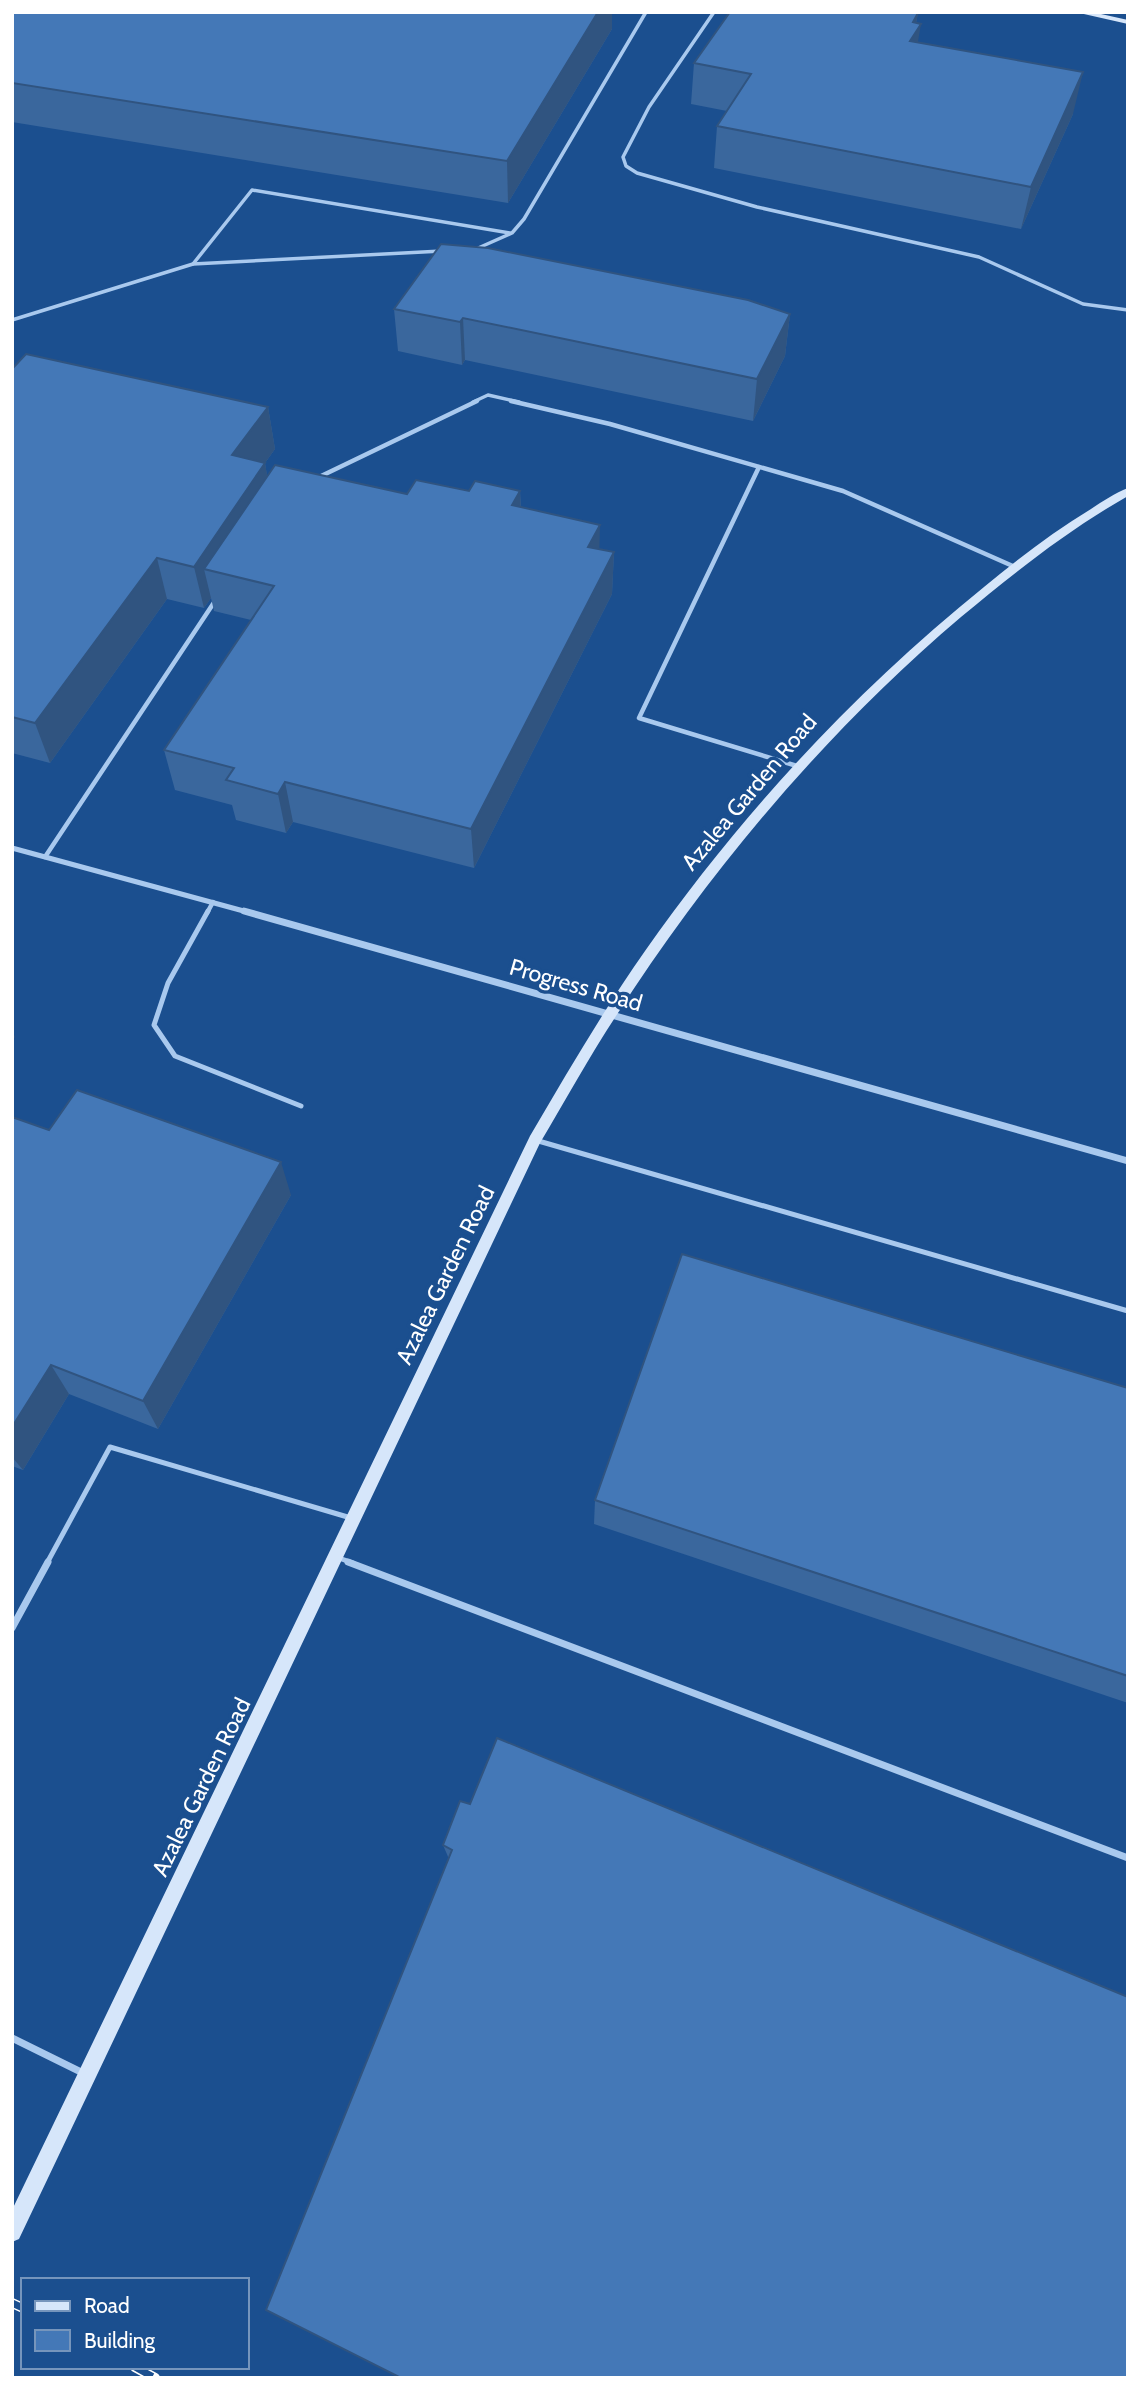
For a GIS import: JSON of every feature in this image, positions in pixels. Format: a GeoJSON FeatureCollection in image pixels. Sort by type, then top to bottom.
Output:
{"type":"FeatureCollection","features":[{"type":"Feature","properties":{"kind":"main road"},"geometry":{"type":"LineString","coordinates":[[1079,12],[1128,22]]}},
{"type":"Feature","properties":{"kind":"main road","name":"Azalea Garden Road"},"geometry":{"type":"LineString","coordinates":[[12,2232],[535,1140],[610,1013],[707,874],[797,766],[837,723],[924,640],[1015,567],[1107,502],[1128,491]]}},
{"type":"Feature","properties":{"kind":"street","name":"Progress Road"},"geometry":{"type":"LineString","coordinates":[[12,848],[610,1013],[1128,1161]]}},
{"type":"Feature","properties":{"kind":"lane"},"geometry":{"type":"LineString","coordinates":[[472,249],[483,248],[512,233],[531,207],[646,12]]}},
{"type":"Feature","properties":{"kind":"lane"},"geometry":{"type":"LineString","coordinates":[[714,12],[649,107],[623,157],[626,166],[637,173],[758,207],[979,257],[1083,304],[1128,310]]}},
{"type":"Feature","properties":{"kind":"lane"},"geometry":{"type":"LineString","coordinates":[[193,264],[251,190],[512,233]]}},
{"type":"Feature","properties":{"kind":"lane"},"geometry":{"type":"LineString","coordinates":[[12,320],[193,264],[449,251]]}},
{"type":"Feature","properties":{"kind":"lane"},"geometry":{"type":"LineString","coordinates":[[310,482],[488,395],[610,424],[843,491],[1015,567]]}},
{"type":"Feature","properties":{"kind":"lane"},"geometry":{"type":"LineString","coordinates":[[759,467],[639,718],[797,766]]}},
{"type":"Feature","properties":{"kind":"lane"},"geometry":{"type":"LineString","coordinates":[[45,857],[218,596]]}},
{"type":"Feature","properties":{"kind":"lane"},"geometry":{"type":"LineString","coordinates":[[213,902],[168,983],[154,1025],[175,1056],[301,1107]]}},
{"type":"Feature","properties":{"kind":"lane"},"geometry":{"type":"LineString","coordinates":[[535,1140],[1128,1311]]}},
{"type":"Feature","properties":{"kind":"lane"},"geometry":{"type":"LineString","coordinates":[[12,1628],[110,1447],[354,1519]]}},
{"type":"Feature","properties":{"kind":"lane"},"geometry":{"type":"LineString","coordinates":[[336,1557],[1128,1858]]}},
{"type":"Feature","properties":{"kind":"lane"},"geometry":{"type":"LineString","coordinates":[[12,2038],[88,2075]]}},
{"type":"Feature","properties":{"kind":"building"},"geometry":{"type":"Polygon","coordinates":[[[12,12],[598,12],[507,161],[12,83],[12,12]]]}},
{"type":"Feature","properties":{"kind":"building"},"geometry":{"type":"Polygon","coordinates":[[[730,12],[918,13],[913,22],[921,24],[910,41],[1083,72],[1031,187],[717,126],[751,74],[694,63],[730,12]]]}},
{"type":"Feature","properties":{"kind":"building"},"geometry":{"type":"Polygon","coordinates":[[[441,244],[488,248],[748,300],[790,314],[757,379],[463,318],[460,322],[394,309],[441,244]]]}},
{"type":"Feature","properties":{"kind":"building"},"geometry":{"type":"Polygon","coordinates":[[[26,354],[268,407],[232,455],[265,463],[194,567],[157,558],[35,723],[12,717],[12,369],[26,354]]]}},
{"type":"Feature","properties":{"kind":"building"},"geometry":{"type":"Polygon","coordinates":[[[275,465],[407,494],[416,480],[469,491],[475,481],[520,491],[512,505],[600,525],[588,547],[614,552],[471,829],[285,782],[278,794],[226,780],[234,768],[164,750],[274,586],[204,569],[275,465]]]}},
{"type":"Feature","properties":{"kind":"building"},"geometry":{"type":"Polygon","coordinates":[[[77,1090],[281,1162],[143,1401],[51,1365],[12,1427],[12,1117],[49,1130],[77,1090]]]}},
{"type":"Feature","properties":{"kind":"building"},"geometry":{"type":"Polygon","coordinates":[[[682,1254],[1128,1388],[1128,1676],[595,1500],[682,1254]]]}},
{"type":"Feature","properties":{"kind":"building"},"geometry":{"type":"Polygon","coordinates":[[[497,1738],[1128,1997],[1128,2378],[401,2378],[266,2310],[452,1850],[443,1845],[460,1801],[470,1804],[497,1738]]]}},
{"type":"Feature","properties":{"kind":"railway"},"geometry":{"type":"LineString","coordinates":[[12,2303],[21,2307]]}},
{"type":"Feature","properties":{"kind":"railway"},"geometry":{"type":"LineString","coordinates":[[139,2369],[155,2378]]}}]}
